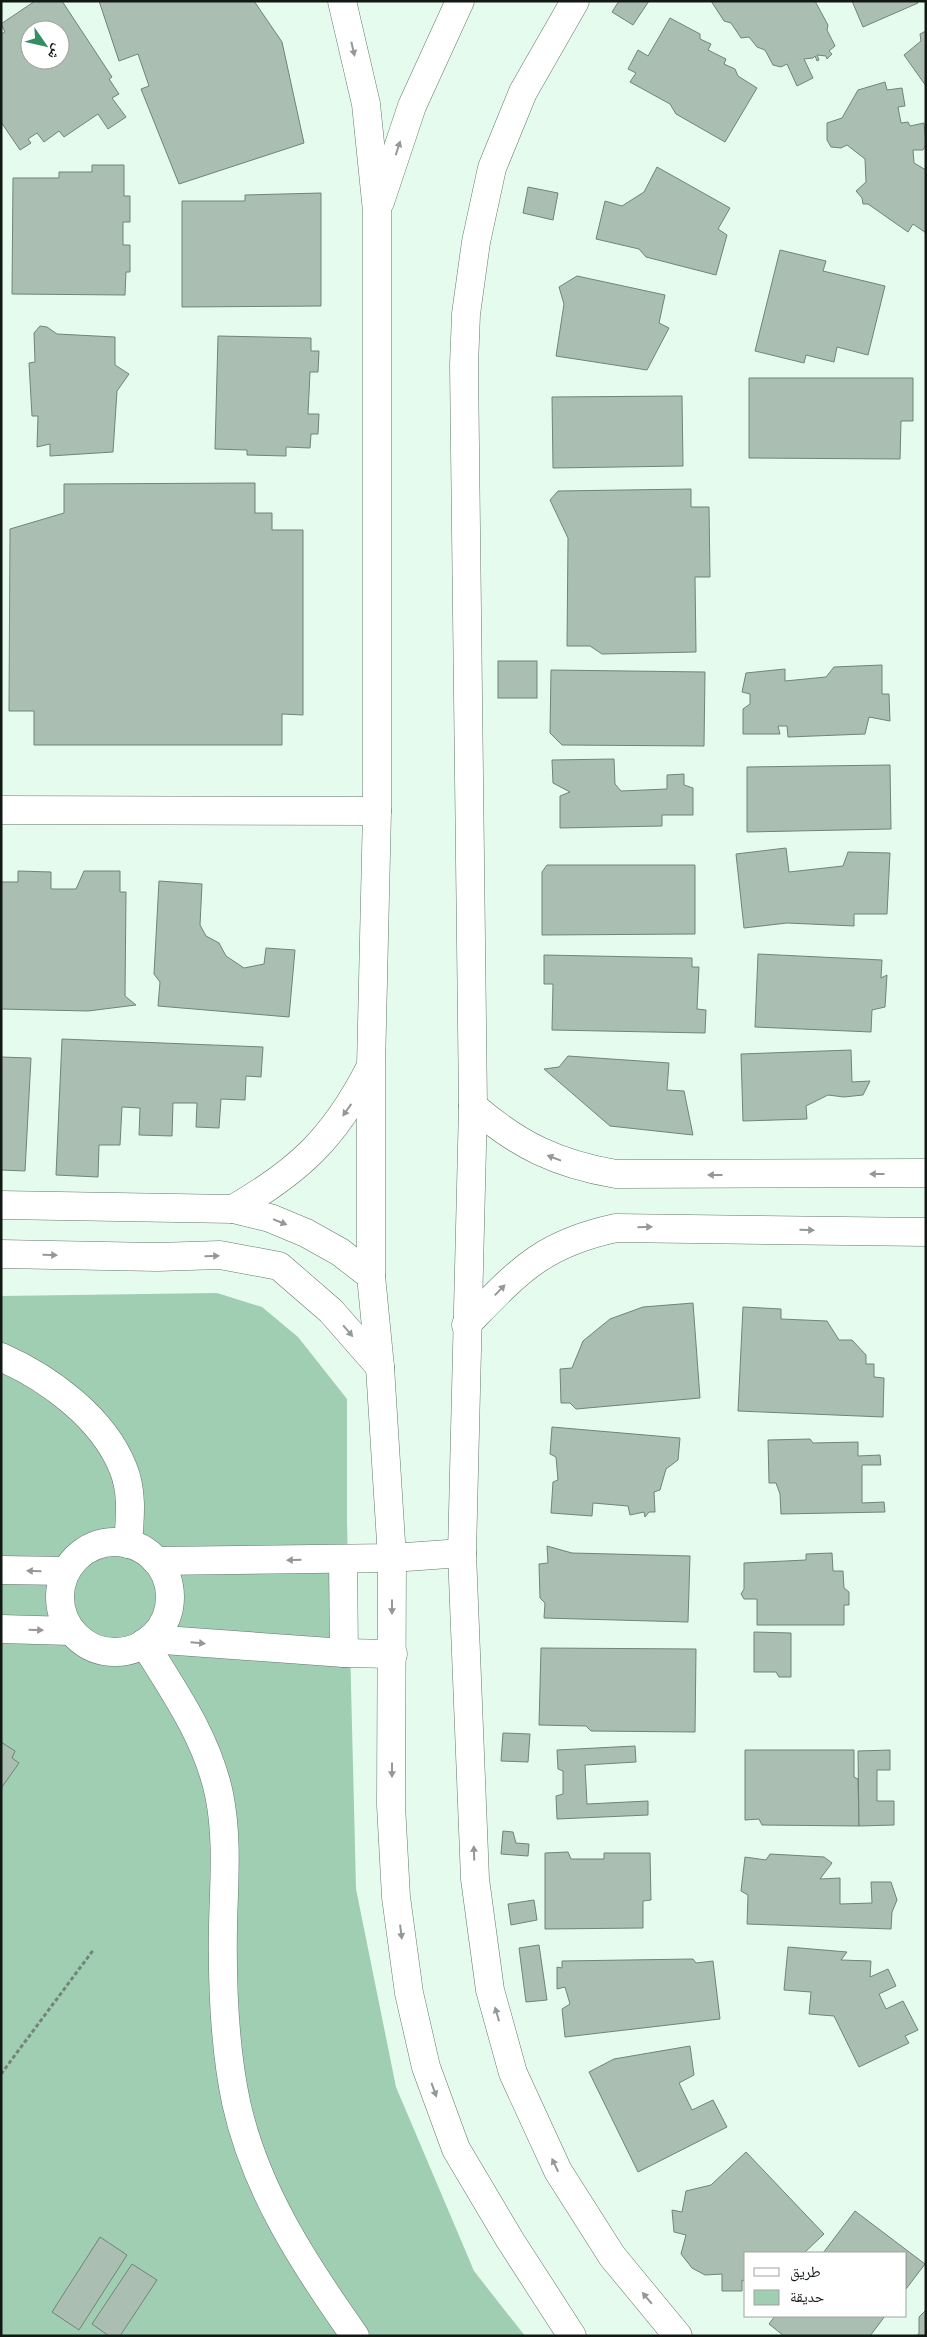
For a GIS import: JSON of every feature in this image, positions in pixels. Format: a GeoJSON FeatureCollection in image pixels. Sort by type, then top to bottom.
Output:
{"type":"FeatureCollection","features":[{"type":"Feature","properties":{"kind":"street"},"geometry":{"type":"LineString","coordinates":[[342,1],[366,104],[377,211],[378,811],[371,1067],[371,1276],[380,1367],[392,1558],[391,1805],[396,1897],[409,1993],[426,2067],[456,2148],[510,2240],[572,2336]]}},
{"type":"Feature","properties":{"kind":"street"},"geometry":{"type":"LineString","coordinates":[[377,211],[412,106],[460,1]]}},
{"type":"Feature","properties":{"kind":"street"},"geometry":{"type":"LineString","coordinates":[[575,1],[523,92],[492,168],[476,242],[466,314],[464,365],[473,1106],[466,1325],[462,1553],[475,1879],[490,1990],[513,2072],[558,2171],[612,2256],[678,2336]]}},
{"type":"Feature","properties":{"kind":"street"},"geometry":{"type":"LineString","coordinates":[[1,810],[378,811]]}},
{"type":"Feature","properties":{"kind":"street"},"geometry":{"type":"LineString","coordinates":[[233,1209],[268,1189],[294,1169],[329,1136],[352,1103],[371,1067]]}},
{"type":"Feature","properties":{"kind":"street"},"geometry":{"type":"LineString","coordinates":[[473,1106],[498,1127],[539,1152],[584,1169],[616,1174],[926,1173]]}},
{"type":"Feature","properties":{"kind":"street"},"geometry":{"type":"LineString","coordinates":[[1,1204],[233,1209],[270,1218],[306,1233],[340,1252],[371,1276]]}},
{"type":"Feature","properties":{"kind":"street"},"geometry":{"type":"LineString","coordinates":[[466,1325],[515,1275],[537,1258],[562,1244],[616,1228],[926,1232]]}},
{"type":"Feature","properties":{"kind":"street"},"geometry":{"type":"LineString","coordinates":[[1,1254],[157,1258],[220,1255],[279,1266],[331,1311],[380,1367]]}},
{"type":"Feature","properties":{"kind":"street"},"geometry":{"type":"LineString","coordinates":[[1,1357],[24,1367],[55,1386],[81,1410],[105,1437],[123,1468],[131,1500],[128,1544]]}},
{"type":"Feature","properties":{"kind":"street"},"geometry":{"type":"LineString","coordinates":[[111,1542],[128,1544],[144,1550],[156,1561],[166,1576],[170,1594],[168,1612],[160,1628],[147,1641],[128,1650],[113,1652],[90,1646],[71,1631],[64,1617],[60,1602],[61,1586],[66,1571],[78,1557],[93,1546],[111,1542]]}},
{"type":"Feature","properties":{"kind":"street"},"geometry":{"type":"LineString","coordinates":[[156,1561],[392,1558],[462,1553]]}},
{"type":"Feature","properties":{"kind":"street"},"geometry":{"type":"LineString","coordinates":[[343,1559],[344,1653]]}},
{"type":"Feature","properties":{"kind":"street"},"geometry":{"type":"LineString","coordinates":[[1,1570],[66,1571]]}},
{"type":"Feature","properties":{"kind":"street"},"geometry":{"type":"LineString","coordinates":[[1,1629],[71,1631]]}},
{"type":"Feature","properties":{"kind":"street"},"geometry":{"type":"LineString","coordinates":[[147,1641],[344,1653],[392,1654]]}},
{"type":"Feature","properties":{"kind":"street"},"geometry":{"type":"LineString","coordinates":[[147,1641],[188,1714],[206,1753],[219,1794],[225,1837],[223,1926],[226,2019],[236,2101],[245,2136],[257,2170],[289,2235],[355,2336]]}},
{"type":"Feature","properties":{"kind":"path"},"geometry":{"type":"LineString","coordinates":[[1,2074],[94,1949]]}},
{"type":"Feature","properties":{"kind":"green space"},"geometry":{"type":"Polygon","coordinates":[[[217,1293],[262,1307],[298,1337],[347,1399],[347,1522],[356,1889],[396,2087],[474,2271],[525,2336],[1,2336],[1,1296],[217,1293]]]}},
{"type":"Feature","properties":{"kind":"building"},"geometry":{"type":"Polygon","coordinates":[[[35,1],[62,1],[112,77],[109,79],[119,94],[112,98],[126,117],[108,129],[98,114],[64,137],[59,131],[44,142],[37,133],[28,139],[31,143],[20,150],[1,122],[1,34],[5,32],[1,24],[35,1]]]}},
{"type":"Feature","properties":{"kind":"building"},"geometry":{"type":"Polygon","coordinates":[[[99,1],[254,1],[282,42],[304,143],[179,184],[141,89],[149,86],[138,54],[119,61],[99,1]]]}},
{"type":"Feature","properties":{"kind":"building"},"geometry":{"type":"Polygon","coordinates":[[[619,1],[649,1],[633,25],[612,12],[619,1]]]}},
{"type":"Feature","properties":{"kind":"building"},"geometry":{"type":"Polygon","coordinates":[[[711,1],[815,1],[828,25],[827,30],[835,46],[829,51],[832,54],[827,59],[826,56],[817,55],[819,60],[817,61],[815,56],[804,59],[813,78],[797,86],[787,64],[781,67],[773,65],[765,50],[757,47],[749,37],[741,38],[731,23],[724,21],[711,1]]]}},
{"type":"Feature","properties":{"kind":"building"},"geometry":{"type":"Polygon","coordinates":[[[852,1],[917,1],[918,3],[863,27],[852,1]]]}},
{"type":"Feature","properties":{"kind":"building"},"geometry":{"type":"Polygon","coordinates":[[[670,18],[700,34],[700,39],[711,44],[708,50],[726,59],[724,64],[735,69],[738,76],[757,88],[725,142],[676,114],[670,104],[630,82],[636,73],[628,69],[638,50],[648,56],[670,18]]]}},
{"type":"Feature","properties":{"kind":"building"},"geometry":{"type":"Polygon","coordinates":[[[926,31],[926,86],[904,55],[921,41],[920,34],[926,31]]]}},
{"type":"Feature","properties":{"kind":"building"},"geometry":{"type":"Polygon","coordinates":[[[885,82],[887,90],[902,88],[905,106],[898,107],[901,123],[908,122],[910,126],[924,123],[926,144],[923,150],[913,150],[914,163],[926,170],[926,233],[913,224],[908,232],[868,204],[863,204],[862,198],[856,191],[866,182],[865,159],[847,145],[841,148],[831,147],[827,140],[827,123],[842,118],[858,90],[885,82]]]}},
{"type":"Feature","properties":{"kind":"building"},"geometry":{"type":"Polygon","coordinates":[[[92,165],[124,165],[124,196],[130,196],[130,222],[123,222],[123,245],[130,245],[130,272],[126,272],[125,295],[12,294],[13,178],[59,178],[59,172],[92,172],[92,165]]]}},
{"type":"Feature","properties":{"kind":"building"},"geometry":{"type":"Polygon","coordinates":[[[657,167],[730,208],[718,229],[727,235],[716,275],[646,257],[639,249],[596,239],[605,201],[622,206],[644,192],[657,167]]]}},
{"type":"Feature","properties":{"kind":"building"},"geometry":{"type":"Polygon","coordinates":[[[528,187],[558,193],[553,220],[523,213],[528,187]]]}},
{"type":"Feature","properties":{"kind":"building"},"geometry":{"type":"Polygon","coordinates":[[[321,193],[321,306],[182,307],[182,201],[245,201],[245,195],[321,193]]]}},
{"type":"Feature","properties":{"kind":"building"},"geometry":{"type":"Polygon","coordinates":[[[780,250],[826,261],[823,271],[885,286],[868,355],[837,347],[834,362],[806,355],[804,363],[755,351],[780,250]]]}},
{"type":"Feature","properties":{"kind":"building"},"geometry":{"type":"Polygon","coordinates":[[[577,276],[665,295],[659,323],[669,328],[647,370],[556,356],[564,304],[559,287],[577,276]]]}},
{"type":"Feature","properties":{"kind":"building"},"geometry":{"type":"Polygon","coordinates":[[[40,326],[47,327],[57,334],[115,337],[115,365],[129,374],[117,391],[113,452],[50,456],[50,444],[37,447],[38,416],[32,416],[29,363],[35,362],[34,333],[40,326]]]}},
{"type":"Feature","properties":{"kind":"building"},"geometry":{"type":"Polygon","coordinates":[[[218,336],[311,338],[311,351],[319,351],[318,372],[310,372],[308,414],[319,414],[318,434],[311,434],[310,448],[286,447],[286,456],[247,455],[247,450],[215,449],[218,336]]]}},
{"type":"Feature","properties":{"kind":"building"},"geometry":{"type":"Polygon","coordinates":[[[749,378],[913,378],[913,421],[901,421],[900,459],[749,458],[749,378]]]}},
{"type":"Feature","properties":{"kind":"building"},"geometry":{"type":"Polygon","coordinates":[[[682,396],[683,466],[553,468],[552,397],[682,396]]]}},
{"type":"Feature","properties":{"kind":"building"},"geometry":{"type":"Polygon","coordinates":[[[255,483],[255,513],[272,513],[272,530],[303,530],[303,715],[282,714],[282,745],[34,745],[34,711],[9,711],[10,529],[64,513],[64,484],[255,483]]]}},
{"type":"Feature","properties":{"kind":"building"},"geometry":{"type":"Polygon","coordinates":[[[691,489],[691,507],[709,507],[710,577],[695,577],[696,652],[602,654],[590,646],[567,646],[568,538],[550,500],[558,491],[691,489]]]}},
{"type":"Feature","properties":{"kind":"building"},"geometry":{"type":"Polygon","coordinates":[[[498,661],[537,661],[537,698],[498,698],[498,661]]]}},
{"type":"Feature","properties":{"kind":"building"},"geometry":{"type":"Polygon","coordinates":[[[882,665],[882,694],[889,694],[890,721],[869,717],[865,734],[788,737],[787,726],[778,726],[780,734],[743,734],[743,709],[750,704],[750,694],[742,692],[746,673],[785,669],[785,681],[826,677],[834,667],[882,665]]]}},
{"type":"Feature","properties":{"kind":"building"},"geometry":{"type":"Polygon","coordinates":[[[551,670],[705,672],[704,746],[562,745],[550,733],[551,670]]]}},
{"type":"Feature","properties":{"kind":"building"},"geometry":{"type":"Polygon","coordinates":[[[614,759],[615,784],[621,791],[667,789],[667,775],[684,774],[684,785],[693,788],[693,815],[662,815],[662,826],[560,828],[560,796],[570,792],[553,783],[552,760],[614,759]]]}},
{"type":"Feature","properties":{"kind":"building"},"geometry":{"type":"Polygon","coordinates":[[[890,765],[891,829],[747,832],[747,767],[890,765]]]}},
{"type":"Feature","properties":{"kind":"building"},"geometry":{"type":"Polygon","coordinates":[[[786,848],[789,872],[843,866],[848,852],[890,853],[887,914],[854,914],[854,926],[787,923],[744,928],[736,854],[786,848]]]}},
{"type":"Feature","properties":{"kind":"building"},"geometry":{"type":"Polygon","coordinates":[[[547,865],[695,865],[695,934],[542,935],[542,872],[547,865]]]}},
{"type":"Feature","properties":{"kind":"building"},"geometry":{"type":"Polygon","coordinates":[[[18,871],[51,872],[51,889],[76,889],[84,871],[120,871],[120,892],[126,892],[125,996],[136,1005],[88,1011],[1,1009],[1,882],[18,882],[18,871]]]}},
{"type":"Feature","properties":{"kind":"building"},"geometry":{"type":"Polygon","coordinates":[[[159,881],[202,884],[200,925],[206,936],[219,943],[226,956],[244,968],[264,964],[266,948],[295,950],[289,1017],[158,1006],[160,982],[154,974],[159,881]]]}},
{"type":"Feature","properties":{"kind":"building"},"geometry":{"type":"Polygon","coordinates":[[[758,954],[882,960],[881,978],[887,975],[885,1007],[872,1010],[871,1032],[755,1027],[758,954]]]}},
{"type":"Feature","properties":{"kind":"building"},"geometry":{"type":"Polygon","coordinates":[[[544,955],[692,958],[692,967],[699,967],[697,1009],[706,1010],[705,1033],[552,1030],[553,984],[544,984],[544,955]]]}},
{"type":"Feature","properties":{"kind":"building"},"geometry":{"type":"Polygon","coordinates":[[[62,1039],[263,1047],[261,1077],[246,1076],[245,1100],[221,1099],[219,1128],[196,1127],[197,1103],[173,1103],[172,1136],[139,1135],[140,1108],[122,1107],[120,1145],[99,1145],[98,1177],[56,1175],[62,1039]]]}},
{"type":"Feature","properties":{"kind":"building"},"geometry":{"type":"Polygon","coordinates":[[[851,1050],[852,1082],[870,1081],[863,1095],[844,1097],[828,1095],[806,1106],[807,1119],[743,1121],[741,1054],[851,1050]]]}},
{"type":"Feature","properties":{"kind":"building"},"geometry":{"type":"Polygon","coordinates":[[[568,1056],[669,1063],[667,1090],[684,1091],[693,1135],[610,1126],[544,1069],[559,1067],[568,1056]]]}},
{"type":"Feature","properties":{"kind":"building"},"geometry":{"type":"Polygon","coordinates":[[[1,1057],[31,1058],[25,1171],[1,1170],[1,1057]]]}},
{"type":"Feature","properties":{"kind":"building"},"geometry":{"type":"Polygon","coordinates":[[[693,1303],[700,1398],[576,1409],[570,1403],[561,1403],[560,1369],[572,1368],[583,1341],[610,1319],[643,1307],[693,1303]]]}},
{"type":"Feature","properties":{"kind":"building"},"geometry":{"type":"Polygon","coordinates":[[[743,1307],[781,1309],[781,1319],[827,1321],[839,1340],[852,1340],[866,1355],[866,1364],[874,1364],[874,1377],[884,1378],[883,1417],[738,1411],[743,1307]]]}},
{"type":"Feature","properties":{"kind":"building"},"geometry":{"type":"Polygon","coordinates":[[[552,1427],[680,1438],[678,1460],[666,1469],[660,1490],[654,1492],[655,1512],[649,1512],[645,1517],[644,1512],[630,1515],[628,1506],[593,1503],[592,1516],[551,1513],[553,1482],[558,1480],[556,1457],[550,1454],[552,1427]]]}},
{"type":"Feature","properties":{"kind":"building"},"geometry":{"type":"Polygon","coordinates":[[[810,1439],[813,1443],[858,1442],[858,1456],[880,1455],[881,1465],[862,1465],[862,1503],[884,1502],[885,1512],[781,1514],[780,1494],[776,1483],[769,1483],[768,1440],[810,1439]]]}},
{"type":"Feature","properties":{"kind":"building"},"geometry":{"type":"Polygon","coordinates":[[[547,1546],[572,1553],[690,1556],[688,1622],[544,1618],[545,1603],[540,1598],[539,1564],[548,1563],[547,1546]]]}},
{"type":"Feature","properties":{"kind":"building"},"geometry":{"type":"Polygon","coordinates":[[[832,1553],[833,1571],[843,1571],[844,1588],[849,1592],[849,1605],[844,1605],[844,1625],[757,1625],[757,1599],[744,1599],[741,1594],[744,1589],[744,1563],[806,1560],[806,1554],[832,1553]]]}},
{"type":"Feature","properties":{"kind":"building"},"geometry":{"type":"Polygon","coordinates":[[[754,1632],[791,1633],[791,1677],[779,1677],[776,1672],[754,1672],[754,1632]]]}},
{"type":"Feature","properties":{"kind":"building"},"geometry":{"type":"Polygon","coordinates":[[[541,1648],[696,1649],[695,1732],[591,1731],[586,1726],[539,1725],[541,1648]]]}},
{"type":"Feature","properties":{"kind":"building"},"geometry":{"type":"Polygon","coordinates":[[[503,1733],[530,1734],[528,1762],[501,1761],[503,1733]]]}},
{"type":"Feature","properties":{"kind":"building"},"geometry":{"type":"Polygon","coordinates":[[[1,1742],[15,1751],[12,1758],[19,1763],[2,1787],[1,1794],[1,1742]]]}},
{"type":"Feature","properties":{"kind":"building"},"geometry":{"type":"Polygon","coordinates":[[[635,1746],[636,1762],[585,1765],[587,1804],[648,1801],[648,1815],[557,1819],[556,1796],[563,1794],[563,1771],[558,1769],[557,1750],[635,1746]]]}},
{"type":"Feature","properties":{"kind":"building"},"geometry":{"type":"Polygon","coordinates":[[[745,1750],[854,1750],[854,1777],[858,1779],[859,1826],[762,1825],[759,1819],[745,1820],[745,1750]]]}},
{"type":"Feature","properties":{"kind":"building"},"geometry":{"type":"Polygon","coordinates":[[[890,1750],[890,1770],[877,1770],[877,1801],[894,1801],[894,1825],[859,1826],[858,1751],[890,1750]]]}},
{"type":"Feature","properties":{"kind":"building"},"geometry":{"type":"Polygon","coordinates":[[[503,1831],[513,1832],[516,1843],[529,1844],[528,1856],[501,1854],[503,1831]]]}},
{"type":"Feature","properties":{"kind":"building"},"geometry":{"type":"Polygon","coordinates":[[[568,1852],[571,1859],[604,1859],[604,1853],[650,1853],[651,1900],[643,1901],[643,1928],[545,1929],[545,1853],[568,1852]]]}},
{"type":"Feature","properties":{"kind":"building"},"geometry":{"type":"Polygon","coordinates":[[[770,1854],[824,1857],[832,1863],[820,1879],[840,1878],[840,1904],[872,1903],[871,1882],[891,1882],[897,1900],[892,1912],[891,1929],[747,1924],[748,1895],[741,1891],[745,1857],[766,1860],[770,1854]]]}},
{"type":"Feature","properties":{"kind":"building"},"geometry":{"type":"Polygon","coordinates":[[[534,1900],[537,1920],[511,1925],[508,1904],[534,1900]]]}},
{"type":"Feature","properties":{"kind":"building"},"geometry":{"type":"Polygon","coordinates":[[[539,1945],[547,2000],[526,2002],[519,1948],[539,1945]]]}},
{"type":"Feature","properties":{"kind":"building"},"geometry":{"type":"Polygon","coordinates":[[[788,1947],[847,1952],[841,1960],[871,1961],[870,1977],[888,1969],[896,1986],[879,1994],[886,2009],[903,2001],[918,2030],[905,2036],[909,2043],[859,2067],[834,2016],[809,2014],[811,1992],[784,1990],[788,1947]]]}},
{"type":"Feature","properties":{"kind":"building"},"geometry":{"type":"Polygon","coordinates":[[[693,1959],[696,1963],[713,1961],[720,2019],[565,2037],[562,2009],[570,2004],[565,1987],[557,1989],[557,1967],[562,1968],[562,1961],[693,1959]]]}},
{"type":"Feature","properties":{"kind":"building"},"geometry":{"type":"Polygon","coordinates":[[[690,2046],[694,2075],[679,2083],[692,2110],[713,2100],[727,2127],[638,2172],[589,2072],[614,2059],[690,2046]]]}},
{"type":"Feature","properties":{"kind":"building"},"geometry":{"type":"Polygon","coordinates":[[[746,2152],[824,2234],[805,2252],[744,2252],[742,2291],[722,2291],[722,2274],[705,2275],[692,2268],[681,2254],[686,2235],[674,2232],[672,2210],[682,2212],[686,2191],[711,2185],[746,2152]]]}},
{"type":"Feature","properties":{"kind":"building"},"geometry":{"type":"Polygon","coordinates":[[[855,2211],[925,2264],[907,2288],[907,2252],[824,2252],[855,2211]]]}},
{"type":"Feature","properties":{"kind":"building"},"geometry":{"type":"Polygon","coordinates":[[[100,2237],[127,2255],[79,2330],[52,2312],[100,2237]]]}},
{"type":"Feature","properties":{"kind":"building"},"geometry":{"type":"Polygon","coordinates":[[[132,2264],[157,2280],[120,2336],[109,2336],[92,2324],[132,2264]]]}},
{"type":"Feature","properties":{"kind":"building"},"geometry":{"type":"Polygon","coordinates":[[[926,2310],[926,2336],[917,2336],[919,2333],[919,2317],[926,2310]]]}},
{"type":"Feature","properties":{"kind":"building"},"geometry":{"type":"Polygon","coordinates":[[[774,2317],[884,2317],[870,2336],[784,2336],[769,2324],[774,2317]]]}}]}
